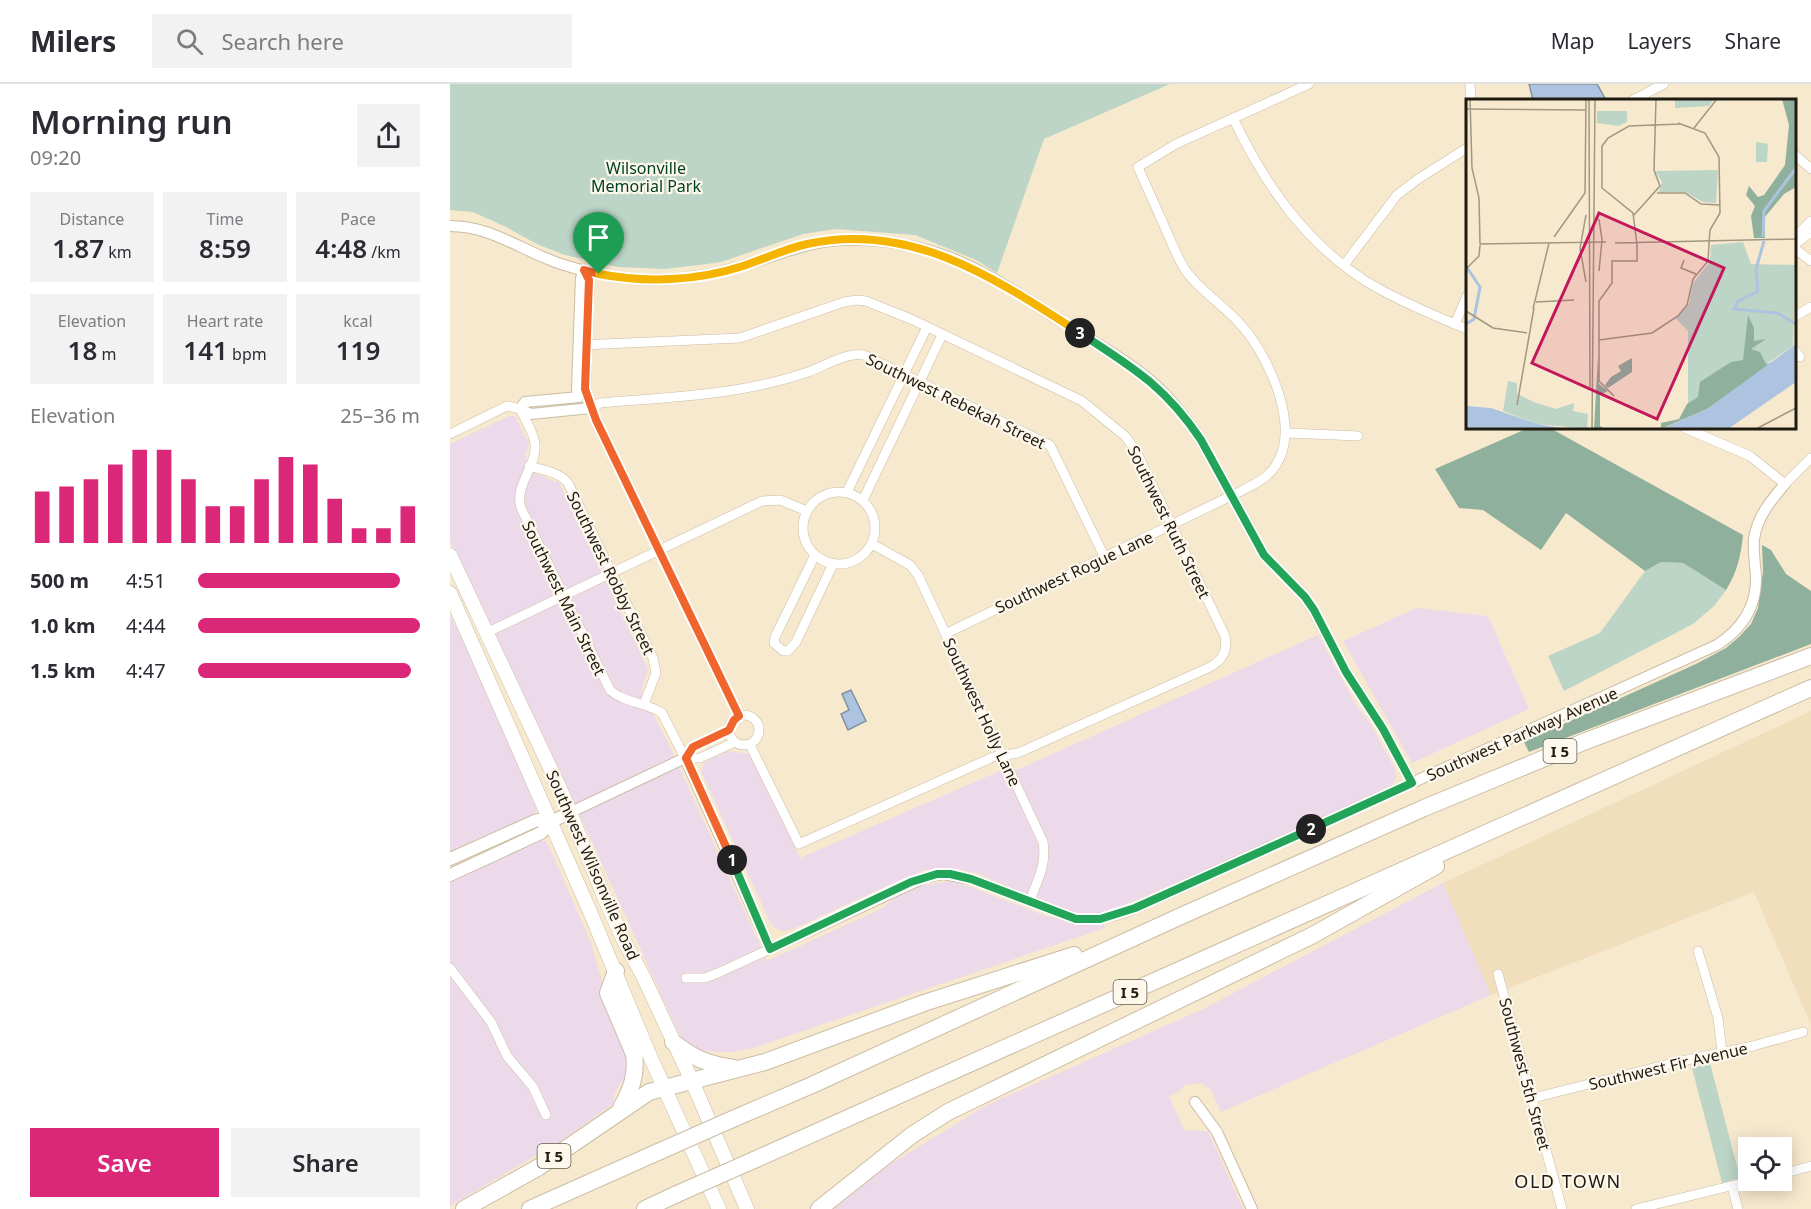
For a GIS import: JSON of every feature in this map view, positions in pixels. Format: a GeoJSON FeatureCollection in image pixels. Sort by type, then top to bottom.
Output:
{"type":"FeatureCollection","features":[{"type":"Feature","properties":{"kind":"highway","name":"I 5"},"geometry":{"type":"LineString","coordinates":[[530,1209],[812,1085],[1357,837],[1525,765],[1811,656]]}},
{"type":"Feature","properties":{"kind":"highway","name":"I 5"},"geometry":{"type":"LineString","coordinates":[[645,1209],[1811,688]]}},
{"type":"Feature","properties":{"kind":"highway","name":"I 5"},"geometry":{"type":"LineString","coordinates":[[819,1209],[905,1140],[948,1112],[1313,935],[1507,824]]}},
{"type":"Feature","properties":{"kind":"highway","name":"I 5"},"geometry":{"type":"LineString","coordinates":[[464,1209],[539,1167],[649,1092],[740,1069],[838,1036],[924,1003],[1143,933]]}},
{"type":"Feature","properties":{"kind":"highway","name":"I 5"},"geometry":{"type":"LineString","coordinates":[[616,971],[608,993],[634,1054],[635,1064],[632,1088],[619,1111]]}},
{"type":"Feature","properties":{"kind":"highway","name":"I 5"},"geometry":{"type":"LineString","coordinates":[[674,1042],[699,1060],[740,1069]]}},
{"type":"Feature","properties":{"kind":"main road","name":"Southwest Wilsonville Road"},"geometry":{"type":"LineString","coordinates":[[450,555],[557,782],[605,899],[692,1081],[747,1209]]}},
{"type":"Feature","properties":{"kind":"main road","name":"Southwest Wilsonville Road"},"geometry":{"type":"LineString","coordinates":[[450,593],[616,971],[664,1088],[719,1209]]}},
{"type":"Feature","properties":{"kind":"main road"},"geometry":{"type":"LineString","coordinates":[[450,875],[541,833],[551,822],[569,813]]}},
{"type":"Feature","properties":{"kind":"main road"},"geometry":{"type":"LineString","coordinates":[[450,858],[537,820],[551,822]]}},
{"type":"Feature","properties":{"kind":"street"},"geometry":{"type":"LineString","coordinates":[[1309,84],[1233,118],[1256,164],[1289,212],[1318,244],[1344,265],[1376,287],[1466,329]]}},
{"type":"Feature","properties":{"kind":"street"},"geometry":{"type":"LineString","coordinates":[[1470,84],[1471,99]]}},
{"type":"Feature","properties":{"kind":"street"},"geometry":{"type":"LineString","coordinates":[[1635,99],[1664,84]]}},
{"type":"Feature","properties":{"kind":"street","name":"Southwest Rogue Lane"},"geometry":{"type":"LineString","coordinates":[[945,634],[1232,496],[1258,482],[1276,466],[1287,433],[1284,412],[1261,353],[1240,324],[1201,289],[1185,269],[1138,167],[1176,144],[1233,118]]}},
{"type":"Feature","properties":{"kind":"street"},"geometry":{"type":"LineString","coordinates":[[1344,265],[1397,195],[1466,149]]}},
{"type":"Feature","properties":{"kind":"street"},"geometry":{"type":"LineString","coordinates":[[1796,156],[1811,169]]}},
{"type":"Feature","properties":{"kind":"street"},"geometry":{"type":"LineString","coordinates":[[1796,238],[1811,221]]}},
{"type":"Feature","properties":{"kind":"street"},"geometry":{"type":"LineString","coordinates":[[450,226],[470,227],[485,231],[546,259],[622,278],[676,279],[728,270],[809,244],[849,240],[903,244],[947,257],[974,269],[1030,301],[1144,375],[1189,422],[1268,561],[1296,588],[1314,610],[1346,672],[1383,729],[1412,783]]}},
{"type":"Feature","properties":{"kind":"street"},"geometry":{"type":"LineString","coordinates":[[1796,243],[1811,232]]}},
{"type":"Feature","properties":{"kind":"street"},"geometry":{"type":"LineString","coordinates":[[1796,247],[1811,261]]}},
{"type":"Feature","properties":{"kind":"street"},"geometry":{"type":"LineString","coordinates":[[584,270],[589,280],[577,390],[588,403],[739,716]]}},
{"type":"Feature","properties":{"kind":"street"},"geometry":{"type":"LineString","coordinates":[[1455,324],[1466,298]]}},
{"type":"Feature","properties":{"kind":"street","name":"Southwest Ruth Street"},"geometry":{"type":"LineString","coordinates":[[583,346],[736,339],[844,302],[857,300],[927,327],[1082,401],[1125,436],[1136,451],[1225,636],[1224,655],[1208,668],[1018,753],[993,757],[800,844],[750,745]]}},
{"type":"Feature","properties":{"kind":"street"},"geometry":{"type":"LineString","coordinates":[[1796,316],[1811,307]]}},
{"type":"Feature","properties":{"kind":"street"},"geometry":{"type":"LineString","coordinates":[[847,492],[927,327]]}},
{"type":"Feature","properties":{"kind":"street"},"geometry":{"type":"LineString","coordinates":[[863,500],[942,335]]}},
{"type":"Feature","properties":{"kind":"street","name":"Southwest Rebekah Street"},"geometry":{"type":"LineString","coordinates":[[450,434],[507,406],[531,414],[588,403],[752,388],[804,373],[854,354],[873,358],[1050,445],[1105,558]]}},
{"type":"Feature","properties":{"kind":"street","name":"Southwest Main Street"},"geometry":{"type":"LineString","coordinates":[[520,410],[534,435],[535,451],[521,488],[519,501],[610,690],[621,697],[644,704],[662,713],[686,758],[770,949]]}},
{"type":"Feature","properties":{"kind":"street"},"geometry":{"type":"LineString","coordinates":[[1687,429],[1750,456],[1785,484]]}},
{"type":"Feature","properties":{"kind":"street"},"geometry":{"type":"LineString","coordinates":[[1287,433],[1358,436]]}},
{"type":"Feature","properties":{"kind":"street","name":"Southwest Parkway Avenue"},"geometry":{"type":"LineString","coordinates":[[686,978],[705,978],[718,973],[911,882],[932,875],[950,874],[963,877],[1076,919],[1100,919],[1120,914],[1708,650],[1732,634],[1746,619],[1755,597],[1754,540],[1759,519],[1773,497],[1811,458]]}},
{"type":"Feature","properties":{"kind":"street","name":"Southwest Robby Street"},"geometry":{"type":"LineString","coordinates":[[530,466],[563,477],[611,572],[655,665],[656,673],[644,704]]}},
{"type":"Feature","properties":{"kind":"street"},"geometry":{"type":"LineString","coordinates":[[837,491],[847,492],[863,500],[869,506],[876,522],[872,544],[866,553],[848,563],[833,564],[815,555],[805,539],[803,529],[807,511],[815,500],[837,491]]}},
{"type":"Feature","properties":{"kind":"street"},"geometry":{"type":"LineString","coordinates":[[486,633],[762,501],[780,500],[807,511]]}},
{"type":"Feature","properties":{"kind":"street","name":"Southwest Holly Lane"},"geometry":{"type":"LineString","coordinates":[[872,544],[901,559],[918,574],[1043,842],[1044,866],[1029,902]]}},
{"type":"Feature","properties":{"kind":"street"},"geometry":{"type":"LineString","coordinates":[[815,555],[776,634],[774,643],[783,651],[788,651],[796,642],[833,564]]}},
{"type":"Feature","properties":{"kind":"street"},"geometry":{"type":"LineString","coordinates":[[739,716],[750,717],[758,725],[758,736],[750,745],[744,746],[735,742],[730,736],[729,730],[739,716]]}},
{"type":"Feature","properties":{"kind":"street"},"geometry":{"type":"LineString","coordinates":[[686,758],[693,747],[729,730]]}},
{"type":"Feature","properties":{"kind":"street"},"geometry":{"type":"LineString","coordinates":[[569,813],[686,758],[700,758],[735,742]]}},
{"type":"Feature","properties":{"kind":"street"},"geometry":{"type":"LineString","coordinates":[[1698,951],[1715,1006],[1722,1052]]}},
{"type":"Feature","properties":{"kind":"street"},"geometry":{"type":"LineString","coordinates":[[450,968],[491,1022],[507,1056],[532,1087],[546,1115]]}},
{"type":"Feature","properties":{"kind":"street","name":"Southwest 5th Street"},"geometry":{"type":"LineString","coordinates":[[1498,974],[1562,1209]]}},
{"type":"Feature","properties":{"kind":"street","name":"Southwest Fir Avenue"},"geometry":{"type":"LineString","coordinates":[[1533,1098],[1803,1032]]}},
{"type":"Feature","properties":{"kind":"street"},"geometry":{"type":"LineString","coordinates":[[1195,1102],[1217,1132],[1252,1209]]}},
{"type":"Feature","properties":{"kind":"street"},"geometry":{"type":"LineString","coordinates":[[1792,1171],[1811,1166]]}},
{"type":"Feature","properties":{"kind":"street"},"geometry":{"type":"LineString","coordinates":[[1636,1209],[1738,1184]]}},
{"type":"Feature","properties":{"kind":"street"},"geometry":{"type":"LineString","coordinates":[[1732,1186],[1738,1209]]}},
{"type":"Feature","properties":{"kind":"shaded area"},"geometry":{"type":"Polygon","coordinates":[[[509,416],[515,416],[529,443],[525,455],[534,473],[559,483],[648,669],[641,692],[668,742],[767,961],[883,908],[900,895],[924,885],[954,881],[1046,916],[1084,925],[1104,924],[1105,928],[753,1048],[716,1052],[695,1049],[684,1040],[677,1030],[569,791],[450,541],[450,444],[509,416]]]}},
{"type":"Feature","properties":{"kind":"shaded area"},"geometry":{"type":"Polygon","coordinates":[[[1417,608],[1488,616],[1529,709],[1412,763],[1343,641],[1417,608]]]}},
{"type":"Feature","properties":{"kind":"shaded area"},"geometry":{"type":"Polygon","coordinates":[[[450,615],[484,683],[537,804],[536,811],[531,816],[450,851],[450,615]]]}},
{"type":"Feature","properties":{"kind":"shaded area"},"geometry":{"type":"Polygon","coordinates":[[[1318,635],[1356,705],[1371,725],[1395,769],[1396,779],[1390,787],[1106,913],[1088,915],[1068,912],[977,873],[939,868],[922,871],[793,929],[783,931],[775,928],[770,922],[701,771],[705,762],[728,751],[751,754],[800,858],[1002,770],[1019,769],[1318,635]]]}},
{"type":"Feature","properties":{"kind":"shaded area"},"geometry":{"type":"Polygon","coordinates":[[[1811,711],[1811,1025],[1754,892],[1491,995],[1443,883],[1811,711]]]}},
{"type":"Feature","properties":{"kind":"shaded area"},"geometry":{"type":"Polygon","coordinates":[[[538,840],[546,841],[549,846],[591,943],[605,992],[629,1053],[630,1075],[622,1081],[615,1092],[613,1104],[562,1140],[450,1206],[450,880],[538,840]]]}},
{"type":"Feature","properties":{"kind":"shaded area"},"geometry":{"type":"Polygon","coordinates":[[[1443,883],[1491,995],[1221,1112],[1211,1090],[1201,1083],[1185,1085],[1178,1092],[1169,1096],[1184,1130],[1208,1131],[1243,1209],[834,1209],[889,1165],[985,1106],[1203,1009],[1443,883]]]}},
{"type":"Feature","properties":{"kind":"green space","name":"Wilsonville Memorial Park"},"geometry":{"type":"Polygon","coordinates":[[[450,84],[1170,84],[1044,139],[997,273],[976,260],[915,235],[836,229],[803,234],[721,262],[665,269],[618,267],[565,255],[539,245],[473,212],[450,210],[450,84]]]}},
{"type":"Feature","properties":{"kind":"green space"},"geometry":{"type":"Polygon","coordinates":[[[1526,429],[1552,429],[1743,535],[1738,564],[1726,590],[1683,563],[1661,562],[1645,571],[1566,513],[1541,550],[1483,510],[1459,508],[1435,469],[1526,429]]]}},
{"type":"Feature","properties":{"kind":"green space"},"geometry":{"type":"Polygon","coordinates":[[[1762,545],[1771,550],[1786,574],[1811,591],[1811,644],[1529,752],[1524,742],[1696,664],[1726,648],[1739,637],[1751,624],[1758,608],[1763,572],[1762,545]]]}},
{"type":"Feature","properties":{"kind":"green space"},"geometry":{"type":"Polygon","coordinates":[[[1661,562],[1683,563],[1726,590],[1714,606],[1693,624],[1564,691],[1548,656],[1600,633],[1645,571],[1661,562]]]}},
{"type":"Feature","properties":{"kind":"green space"},"geometry":{"type":"Polygon","coordinates":[[[1710,1063],[1738,1170],[1738,1179],[1722,1183],[1692,1068],[1710,1063]]]}},
{"type":"Feature","properties":{"kind":"water"},"geometry":{"type":"Polygon","coordinates":[[[1529,84],[1597,84],[1605,99],[1533,99],[1529,84]]]}},
{"type":"Feature","properties":{"kind":"water"},"geometry":{"type":"Polygon","coordinates":[[[851,690],[866,721],[848,730],[841,714],[849,710],[842,694],[851,690]]]}},
{"type":"Feature","properties":{"kind":"district","name":"OLD TOWN"},"geometry":{"type":"Point","coordinates":[1568,1181]}},
{"type":"Feature","properties":{"kind":"route"},"geometry":{"type":"LineString","coordinates":[[862,240],[903,244],[947,257],[965,264],[1030,301],[1144,375],[1178,408],[1201,440],[1268,561],[1305,597],[1314,610],[1346,672],[1383,729],[1412,783],[1135,908],[1107,918],[1076,919],[971,879],[957,875],[937,874],[911,882],[770,949],[686,758],[693,747],[729,730],[730,724],[739,716],[596,420],[585,389],[589,280],[584,270],[599,274],[622,278],[676,279],[728,270],[809,244],[862,240]]}}]}
